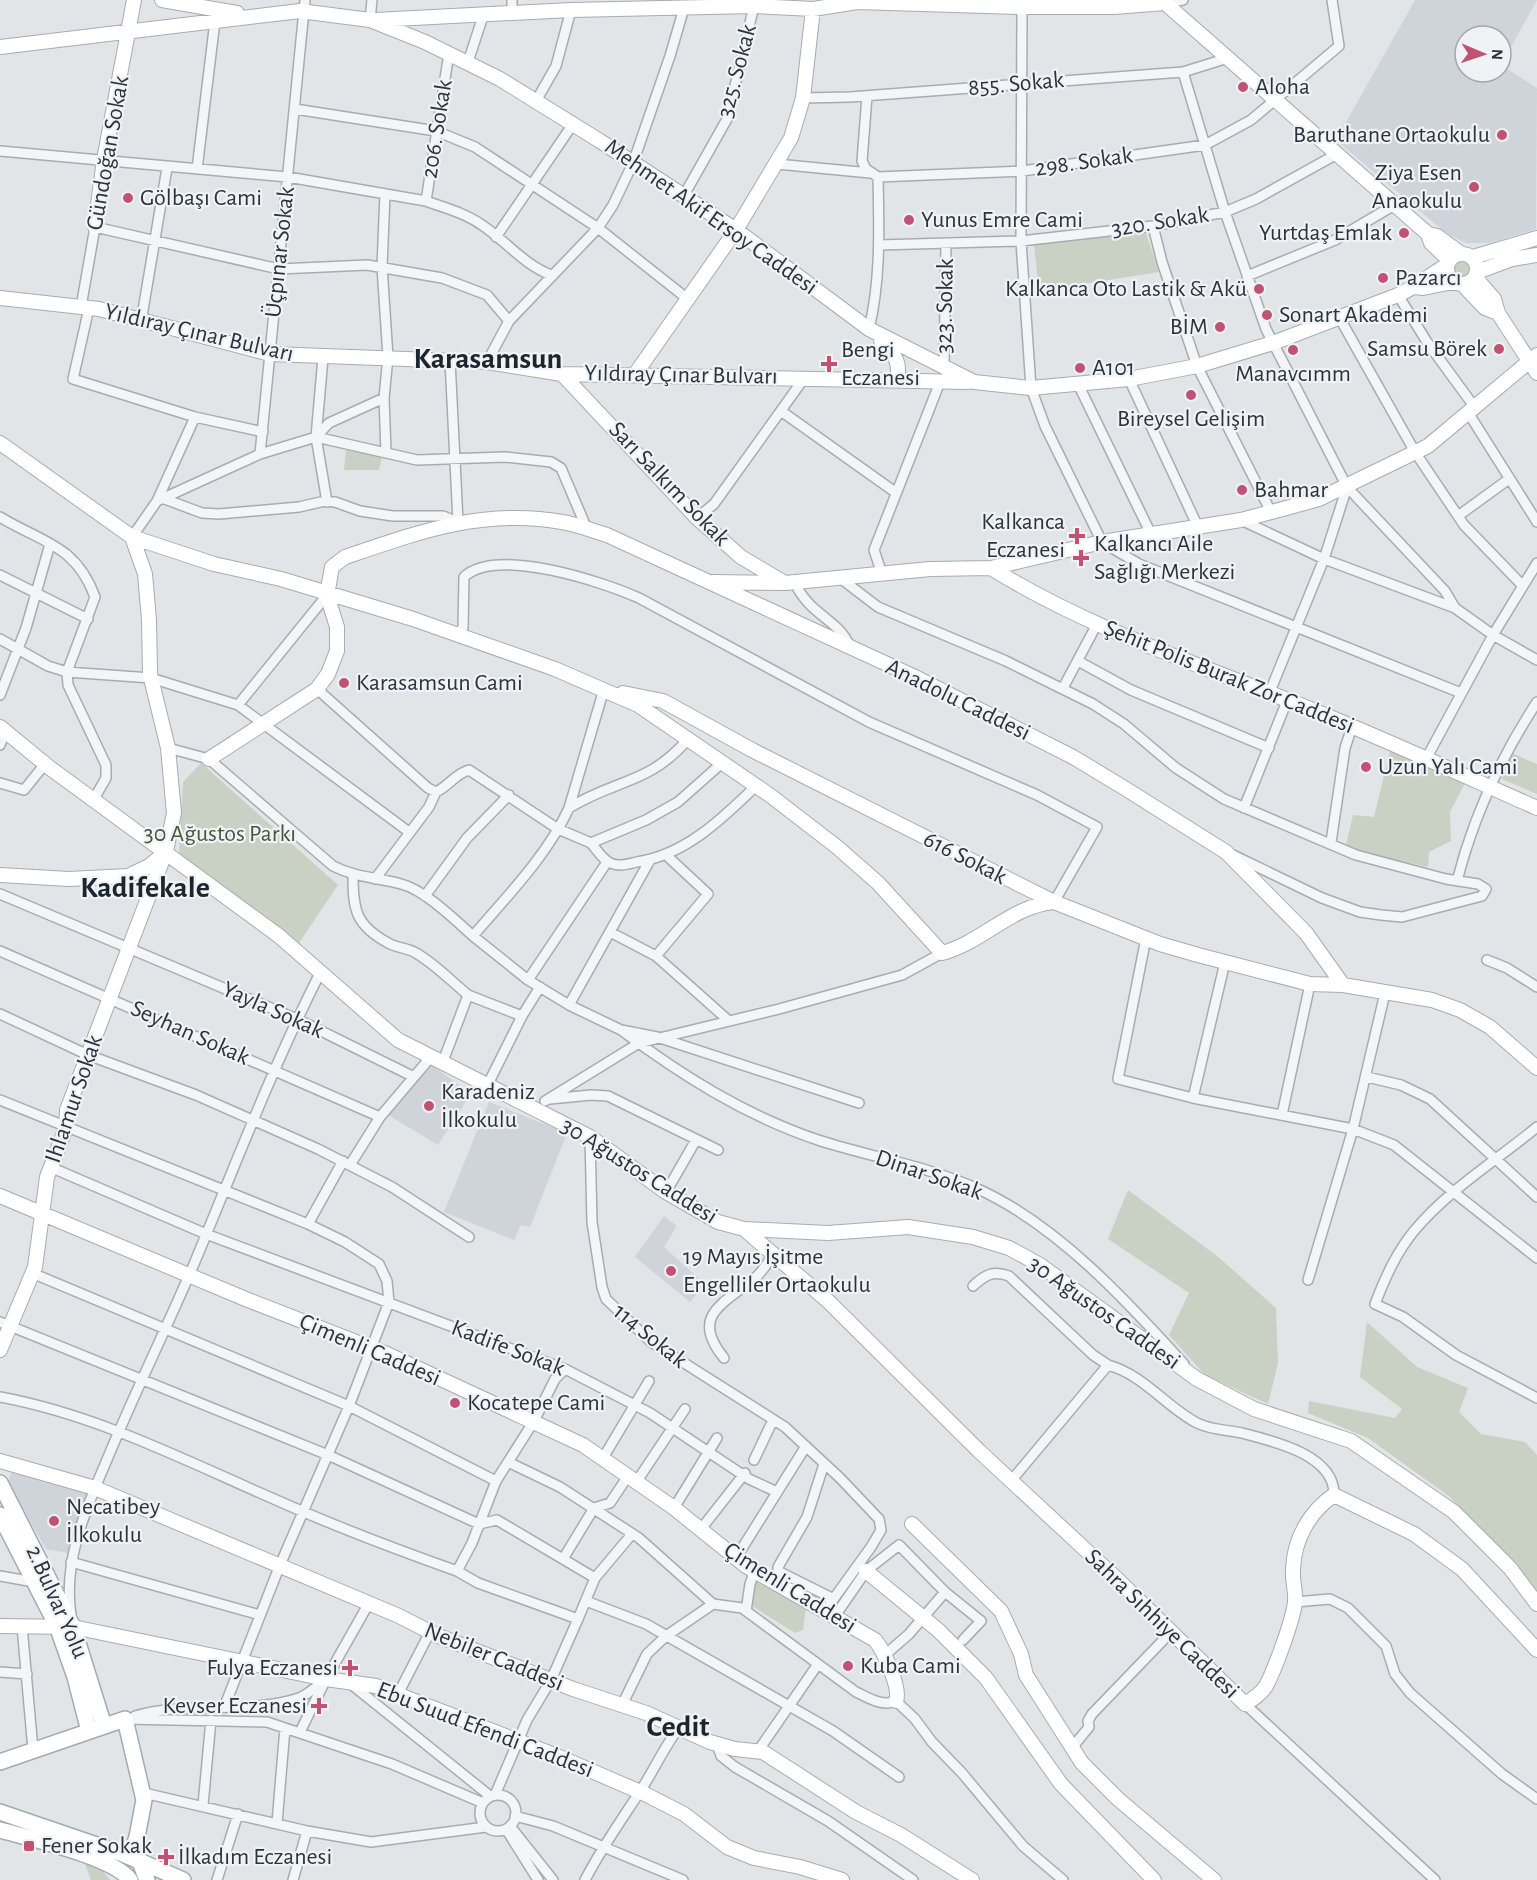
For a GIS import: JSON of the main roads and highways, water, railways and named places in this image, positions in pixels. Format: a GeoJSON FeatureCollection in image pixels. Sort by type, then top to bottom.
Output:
{"type":"FeatureCollection","features":[{"type":"Feature","properties":{"kind":"main road","name":"2.Bulvar Yolu"},"geometry":{"type":"LineString","coordinates":[[0,1483],[73,1627],[104,1726]]}},
{"type":"Feature","properties":{"kind":"main road","name":"2.Bulvar Yolu"},"geometry":{"type":"LineString","coordinates":[[0,1515],[6,1539],[34,1582],[57,1626],[75,1677],[89,1731]]}},
{"type":"Feature","properties":{"kind":"main road"},"geometry":{"type":"LineString","coordinates":[[0,1762],[125,1719],[144,1792],[137,1837],[140,1870]]}},
{"type":"Feature","properties":{"kind":"main road"},"geometry":{"type":"LineString","coordinates":[[0,1812],[140,1870],[183,1880]]}},
{"type":"Feature","properties":{"kind":"main road"},"geometry":{"type":"LineString","coordinates":[[0,1830],[93,1857],[126,1874],[130,1880]]}},
{"type":"Feature","properties":{"kind":"place","name":"Aloha"},"geometry":{"type":"Point","coordinates":[1243,87]}},
{"type":"Feature","properties":{"kind":"place","name":"Baruthane Ortaokulu"},"geometry":{"type":"Point","coordinates":[1502,135]}},
{"type":"Feature","properties":{"kind":"place","name":"Ziya Esen Anaokulu"},"geometry":{"type":"Point","coordinates":[1474,187]}},
{"type":"Feature","properties":{"kind":"place","name":"Gölbaşı Cami"},"geometry":{"type":"Point","coordinates":[128,198]}},
{"type":"Feature","properties":{"kind":"place","name":"Yunus Emre Cami"},"geometry":{"type":"Point","coordinates":[909,220]}},
{"type":"Feature","properties":{"kind":"place","name":"Yurtdaş Emlak"},"geometry":{"type":"Point","coordinates":[1404,233]}},
{"type":"Feature","properties":{"kind":"place","name":"Pazarcı"},"geometry":{"type":"Point","coordinates":[1383,278]}},
{"type":"Feature","properties":{"kind":"place","name":"Kalkanca Oto Lastik & Akü"},"geometry":{"type":"Point","coordinates":[1259,289]}},
{"type":"Feature","properties":{"kind":"place","name":"Sonart Akademi"},"geometry":{"type":"Point","coordinates":[1267,315]}},
{"type":"Feature","properties":{"kind":"place","name":"BİM"},"geometry":{"type":"Point","coordinates":[1220,327]}},
{"type":"Feature","properties":{"kind":"place","name":"Samsu Börek"},"geometry":{"type":"Point","coordinates":[1499,349]}},
{"type":"Feature","properties":{"kind":"place","name":"Manavcımm"},"geometry":{"type":"Point","coordinates":[1293,350]}},
{"type":"Feature","properties":{"kind":"place","name":"Bengi Eczanesi"},"geometry":{"type":"Point","coordinates":[829,364]}},
{"type":"Feature","properties":{"kind":"place","name":"A101"},"geometry":{"type":"Point","coordinates":[1080,368]}},
{"type":"Feature","properties":{"kind":"place","name":"Bireysel Gelişim"},"geometry":{"type":"Point","coordinates":[1191,395]}},
{"type":"Feature","properties":{"kind":"place","name":"Bahmar"},"geometry":{"type":"Point","coordinates":[1242,490]}},
{"type":"Feature","properties":{"kind":"place","name":"Kalkanca Eczanesi"},"geometry":{"type":"Point","coordinates":[1077,536]}},
{"type":"Feature","properties":{"kind":"place","name":"Kalkancı Aile Sağlığı Merkezi"},"geometry":{"type":"Point","coordinates":[1081,558]}},
{"type":"Feature","properties":{"kind":"place","name":"Karasamsun Cami"},"geometry":{"type":"Point","coordinates":[344,683]}},
{"type":"Feature","properties":{"kind":"place","name":"Uzun Yalı Cami"},"geometry":{"type":"Point","coordinates":[1366,767]}},
{"type":"Feature","properties":{"kind":"place","name":"Karadeniz İlkokulu"},"geometry":{"type":"Point","coordinates":[429,1106]}},
{"type":"Feature","properties":{"kind":"place","name":"19 Mayıs İşitme Engelliler Ortaokulu"},"geometry":{"type":"Point","coordinates":[671,1271]}},
{"type":"Feature","properties":{"kind":"place","name":"Kocatepe Cami"},"geometry":{"type":"Point","coordinates":[455,1403]}},
{"type":"Feature","properties":{"kind":"place","name":"Necatibey İlkokulu"},"geometry":{"type":"Point","coordinates":[54,1521]}},
{"type":"Feature","properties":{"kind":"place","name":"Kuba Cami"},"geometry":{"type":"Point","coordinates":[848,1666]}},
{"type":"Feature","properties":{"kind":"place","name":"Fulya Eczanesi"},"geometry":{"type":"Point","coordinates":[350,1668]}},
{"type":"Feature","properties":{"kind":"place","name":"Kevser Eczanesi"},"geometry":{"type":"Point","coordinates":[319,1706]}},
{"type":"Feature","properties":{"kind":"place","name":"Fener Sokak"},"geometry":{"type":"Point","coordinates":[29,1846]}},
{"type":"Feature","properties":{"kind":"place","name":"İlkadım Eczanesi"},"geometry":{"type":"Point","coordinates":[166,1857]}},
{"type":"Feature","properties":{"kind":"district","name":"Karasamsun"},"geometry":{"type":"Point","coordinates":[488,359]}},
{"type":"Feature","properties":{"kind":"district","name":"Kadifekale"},"geometry":{"type":"Point","coordinates":[145,888]}},
{"type":"Feature","properties":{"kind":"district","name":"Cedit"},"geometry":{"type":"Point","coordinates":[678,1727]}},
{"type":"Feature","properties":{"kind":"park label","name":"30 Ağustos Parkı"},"geometry":{"type":"Point","coordinates":[220,834]}}]}
